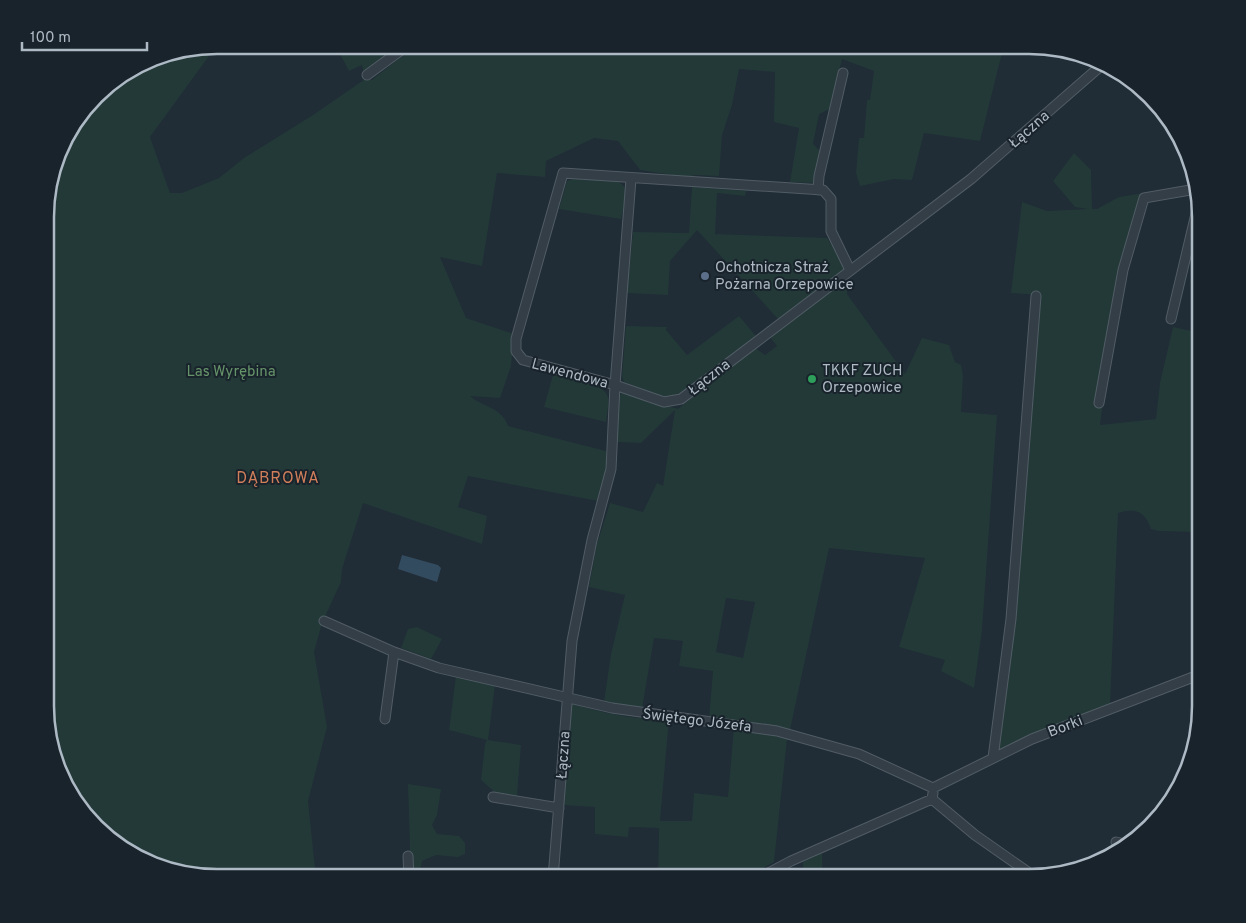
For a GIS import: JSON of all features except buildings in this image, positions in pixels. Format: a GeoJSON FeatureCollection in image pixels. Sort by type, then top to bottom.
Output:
{"type":"FeatureCollection","features":[{"type":"Feature","properties":{"kind":"street"},"geometry":{"type":"LineString","coordinates":[[367,75],[396,54]]}},
{"type":"Feature","properties":{"kind":"street","name":"Łączna"},"geometry":{"type":"LineString","coordinates":[[554,869],[572,641],[592,540],[611,469],[615,385],[664,402],[678,401],[971,179],[1097,69]]}},
{"type":"Feature","properties":{"kind":"street"},"geometry":{"type":"LineString","coordinates":[[843,73],[819,176],[818,190],[826,192],[830,196],[831,231],[850,270]]}},
{"type":"Feature","properties":{"kind":"street","name":"Lawendowa"},"geometry":{"type":"LineString","coordinates":[[631,179],[615,385],[528,363],[517,354],[515,344],[563,173],[818,190]]}},
{"type":"Feature","properties":{"kind":"street"},"geometry":{"type":"LineString","coordinates":[[1099,403],[1123,270],[1144,198],[1190,190]]}},
{"type":"Feature","properties":{"kind":"street"},"geometry":{"type":"LineString","coordinates":[[1171,319],[1192,230]]}},
{"type":"Feature","properties":{"kind":"street"},"geometry":{"type":"LineString","coordinates":[[993,758],[1011,619],[1036,296]]}},
{"type":"Feature","properties":{"kind":"street","name":"Świętego Józefa"},"geometry":{"type":"LineString","coordinates":[[324,621],[394,652],[439,668],[624,711],[777,731],[859,754],[933,788]]}},
{"type":"Feature","properties":{"kind":"street"},"geometry":{"type":"LineString","coordinates":[[385,719],[394,652]]}},
{"type":"Feature","properties":{"kind":"street","name":"Borki"},"geometry":{"type":"LineString","coordinates":[[933,788],[1032,739],[1192,677]]}},
{"type":"Feature","properties":{"kind":"street"},"geometry":{"type":"LineString","coordinates":[[932,799],[933,788]]}},
{"type":"Feature","properties":{"kind":"street"},"geometry":{"type":"LineString","coordinates":[[493,797],[558,808]]}},
{"type":"Feature","properties":{"kind":"street"},"geometry":{"type":"LineString","coordinates":[[932,799],[975,835],[1024,869]]}},
{"type":"Feature","properties":{"kind":"street"},"geometry":{"type":"LineString","coordinates":[[776,869],[932,799]]}},
{"type":"Feature","properties":{"kind":"street"},"geometry":{"type":"LineString","coordinates":[[408,856],[409,869]]}},
{"type":"Feature","properties":{"kind":"green space","name":"Las Wyrębina"},"geometry":{"type":"Polygon","coordinates":[[[210,54],[150,137],[170,193],[182,193],[219,178],[244,158],[313,115],[365,79],[372,80],[405,54],[1002,54],[980,141],[924,133],[912,180],[894,179],[860,186],[856,173],[859,138],[864,138],[867,100],[870,100],[874,71],[842,59],[830,109],[819,114],[813,144],[821,152],[815,183],[790,182],[799,128],[774,122],[775,72],[739,69],[732,105],[722,135],[719,176],[696,175],[686,177],[640,170],[618,141],[594,138],[546,161],[545,177],[497,173],[482,266],[440,257],[466,318],[514,334],[511,366],[500,398],[470,396],[497,411],[502,415],[508,426],[606,451],[606,470],[602,490],[598,501],[468,476],[458,507],[487,516],[482,544],[363,503],[342,569],[341,582],[322,623],[314,652],[327,727],[308,801],[315,869],[206,869],[185,866],[164,861],[126,842],[94,814],[76,788],[66,769],[59,748],[54,717],[55,196],[66,154],[81,126],[94,109],[126,81],[164,62],[196,55],[210,54]]]}},
{"type":"Feature","properties":{"kind":"green space"},"geometry":{"type":"Polygon","coordinates":[[[340,54],[390,54],[364,74],[362,65],[349,71],[340,54]]]}},
{"type":"Feature","properties":{"kind":"green space"},"geometry":{"type":"Polygon","coordinates":[[[1074,153],[1091,170],[1092,209],[1097,209],[1119,197],[1144,193],[1119,266],[1100,425],[1156,419],[1160,383],[1173,327],[1192,331],[1192,532],[1158,531],[1151,529],[1146,518],[1139,512],[1118,513],[1110,705],[1030,735],[1029,738],[996,753],[1038,295],[1011,293],[1022,202],[1047,211],[1088,209],[1075,207],[1053,181],[1074,153]]]}},
{"type":"Feature","properties":{"kind":"green space"},"geometry":{"type":"Polygon","coordinates":[[[577,177],[614,180],[620,183],[626,192],[621,219],[559,209],[567,181],[577,177]]]}},
{"type":"Feature","properties":{"kind":"green space"},"geometry":{"type":"Polygon","coordinates":[[[692,187],[746,191],[745,196],[717,193],[715,234],[827,238],[847,269],[778,319],[697,230],[670,261],[668,295],[627,293],[633,232],[689,233],[692,187]]]}},
{"type":"Feature","properties":{"kind":"green space"},"geometry":{"type":"Polygon","coordinates":[[[848,279],[847,294],[905,374],[922,338],[949,345],[955,362],[961,365],[963,376],[961,412],[997,415],[982,630],[974,688],[941,671],[945,660],[899,647],[925,558],[829,548],[790,730],[709,719],[713,671],[679,666],[683,641],[654,638],[642,709],[604,702],[611,654],[625,595],[589,587],[597,544],[610,503],[643,512],[657,483],[663,486],[675,410],[641,443],[617,442],[617,399],[622,393],[627,393],[678,409],[754,347],[765,355],[777,346],[769,336],[843,280],[848,279]],[[726,598],[716,652],[743,658],[755,602],[726,598]]]}},
{"type":"Feature","properties":{"kind":"green space"},"geometry":{"type":"Polygon","coordinates":[[[739,316],[756,336],[690,387],[671,396],[665,396],[647,392],[624,382],[622,377],[626,326],[667,327],[666,330],[687,355],[739,316]]]}},
{"type":"Feature","properties":{"kind":"green space"},"geometry":{"type":"Polygon","coordinates":[[[553,375],[592,384],[605,392],[608,397],[606,422],[544,407],[553,375]]]}},
{"type":"Feature","properties":{"kind":"green space"},"geometry":{"type":"Polygon","coordinates":[[[417,627],[442,639],[431,659],[401,648],[408,629],[417,627]]]}},
{"type":"Feature","properties":{"kind":"green space"},"geometry":{"type":"Polygon","coordinates":[[[456,676],[495,685],[488,740],[521,745],[517,797],[497,794],[481,780],[487,740],[449,730],[456,676]]]}},
{"type":"Feature","properties":{"kind":"green space"},"geometry":{"type":"Polygon","coordinates":[[[569,703],[619,715],[669,719],[660,821],[692,821],[694,793],[728,797],[734,727],[787,739],[774,862],[762,869],[658,869],[659,828],[629,827],[628,837],[595,834],[595,807],[561,805],[569,703]]]}},
{"type":"Feature","properties":{"kind":"green space"},"geometry":{"type":"Polygon","coordinates":[[[408,784],[441,789],[437,815],[432,825],[437,834],[459,836],[465,843],[465,854],[458,857],[436,855],[422,861],[420,869],[411,869],[408,784]]]}},
{"type":"Feature","properties":{"kind":"green space"},"geometry":{"type":"Polygon","coordinates":[[[822,853],[822,869],[803,869],[803,862],[822,853]]]}},
{"type":"Feature","properties":{"kind":"water"},"geometry":{"type":"Polygon","coordinates":[[[402,555],[438,565],[441,568],[437,582],[398,569],[402,555]]]}},
{"type":"Feature","properties":{"kind":"place","name":"Ochotnicza Straż Pożarna Orzepowice"},"geometry":{"type":"Point","coordinates":[705,276]}},
{"type":"Feature","properties":{"kind":"place","name":"TKKF ZUCH Orzepowice"},"geometry":{"type":"Point","coordinates":[812,379]}},
{"type":"Feature","properties":{"kind":"district","name":"DĄBROWA"},"geometry":{"type":"Point","coordinates":[278,477]}}]}
